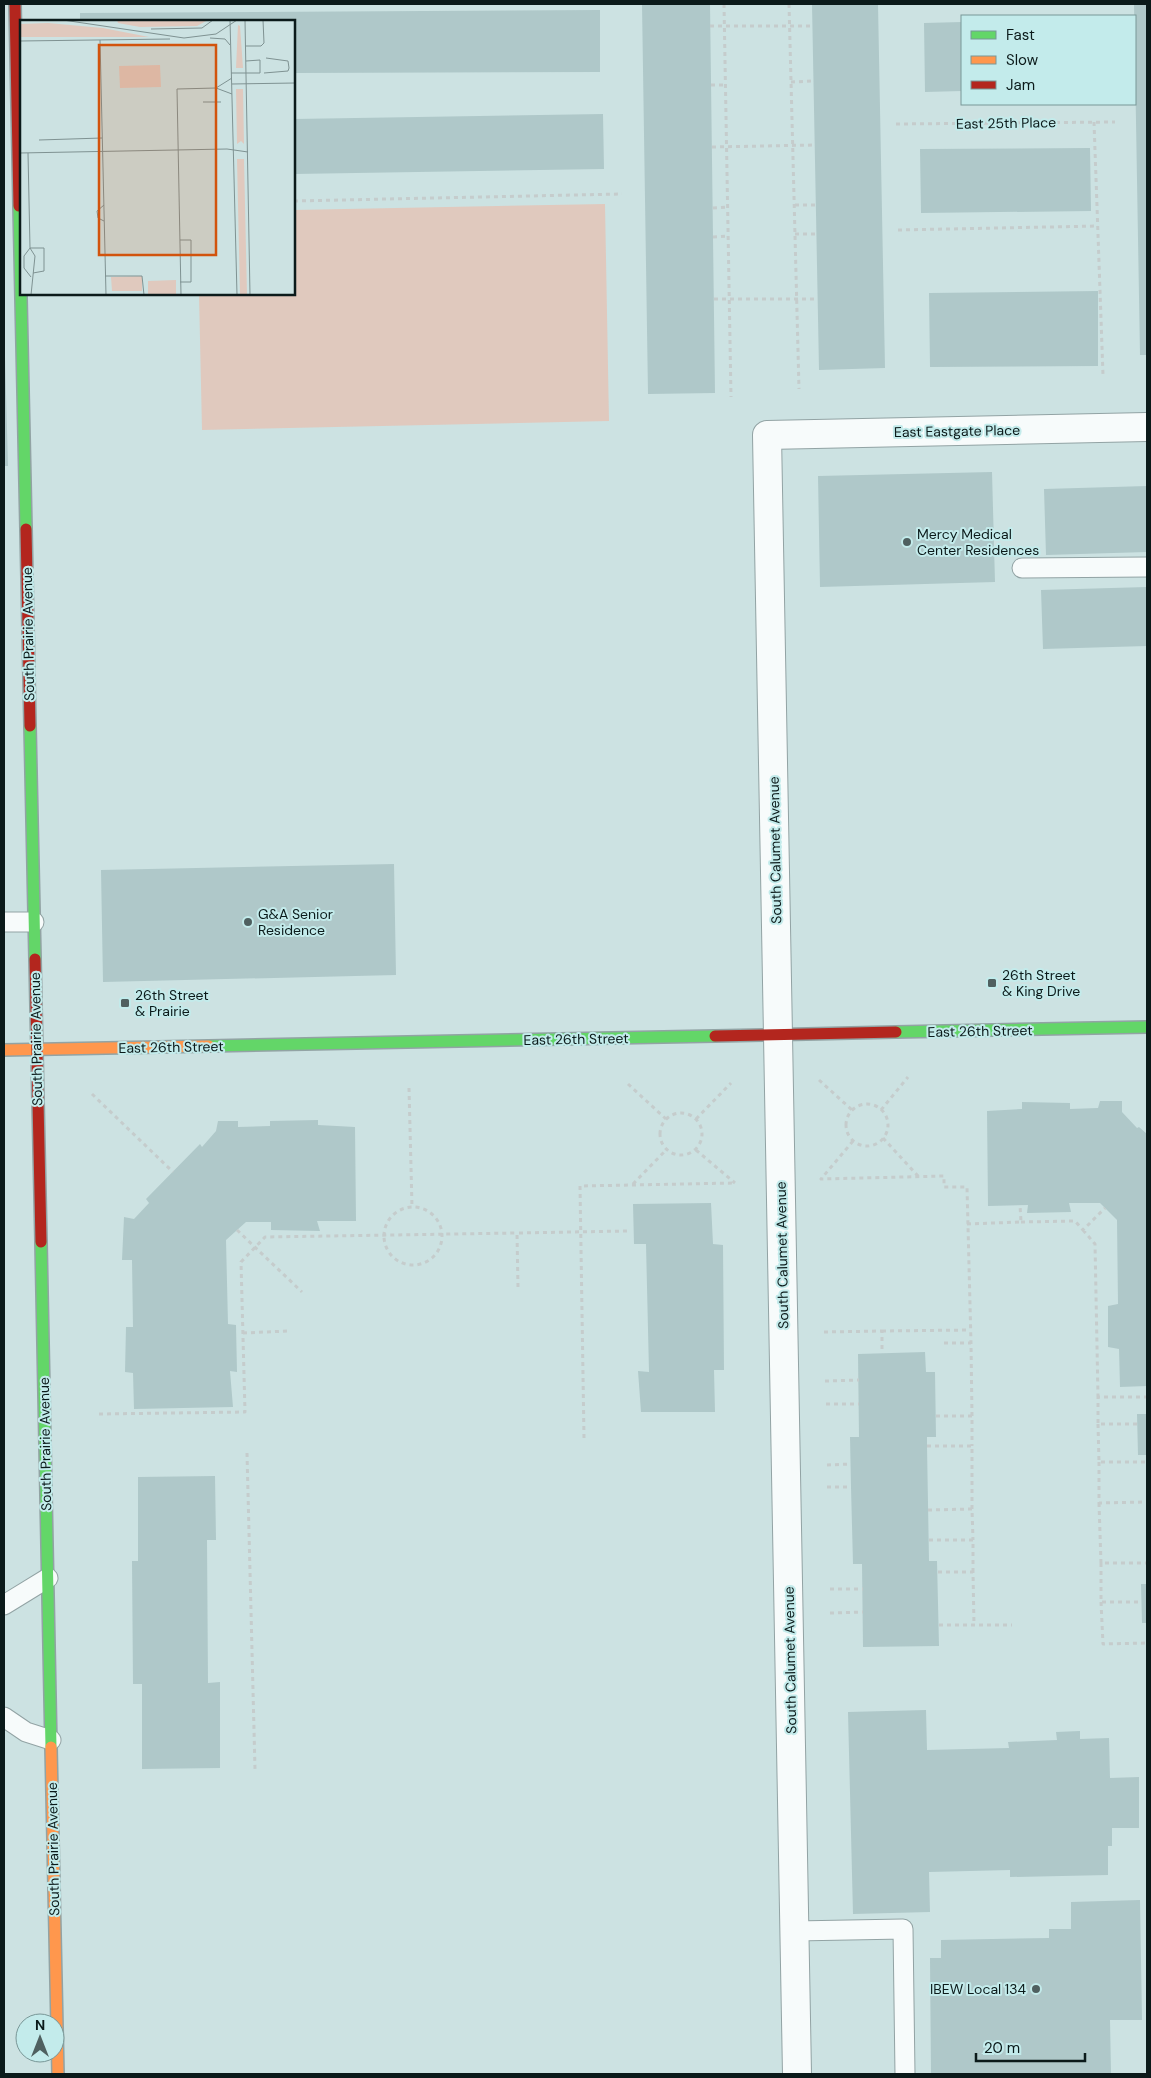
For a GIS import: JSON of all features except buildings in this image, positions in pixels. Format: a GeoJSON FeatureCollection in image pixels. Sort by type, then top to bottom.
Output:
{"type":"FeatureCollection","features":[{"type":"Feature","properties":{"kind":"street","name":"South Prairie Avenue"},"geometry":{"type":"LineString","coordinates":[[15,4],[20,246]]}},
{"type":"Feature","properties":{"kind":"street","name":"South Prairie Avenue"},"geometry":{"type":"LineString","coordinates":[[21,295],[58,2074]]}},
{"type":"Feature","properties":{"kind":"street","name":"East Eastgate Place"},"geometry":{"type":"LineString","coordinates":[[767,435],[1147,427]]}},
{"type":"Feature","properties":{"kind":"street","name":"South Calumet Avenue"},"geometry":{"type":"LineString","coordinates":[[767,435],[797,2074]]}},
{"type":"Feature","properties":{"kind":"street","name":"East 26th Street"},"geometry":{"type":"LineString","coordinates":[[4,1050],[1147,1027]]}},
{"type":"Feature","properties":{"kind":"lane"},"geometry":{"type":"LineString","coordinates":[[1022,568],[1147,567]]}},
{"type":"Feature","properties":{"kind":"lane"},"geometry":{"type":"LineString","coordinates":[[4,922],[34,922]]}},
{"type":"Feature","properties":{"kind":"lane"},"geometry":{"type":"LineString","coordinates":[[4,1604],[48,1578]]}},
{"type":"Feature","properties":{"kind":"lane"},"geometry":{"type":"LineString","coordinates":[[4,1717],[26,1732],[51,1740]]}},
{"type":"Feature","properties":{"kind":"lane"},"geometry":{"type":"LineString","coordinates":[[794,1931],[903,1929],[905,2074]]}},
{"type":"Feature","properties":{"kind":"path"},"geometry":{"type":"LineString","coordinates":[[724,4],[731,397]]}},
{"type":"Feature","properties":{"kind":"path"},"geometry":{"type":"LineString","coordinates":[[789,4],[799,389]]}},
{"type":"Feature","properties":{"kind":"path"},"geometry":{"type":"LineString","coordinates":[[710,26],[813,26]]}},
{"type":"Feature","properties":{"kind":"path"},"geometry":{"type":"LineString","coordinates":[[791,82],[814,81]]}},
{"type":"Feature","properties":{"kind":"path"},"geometry":{"type":"LineString","coordinates":[[711,85],[725,85]]}},
{"type":"Feature","properties":{"kind":"path"},"geometry":{"type":"LineString","coordinates":[[1094,122],[1103,375]]}},
{"type":"Feature","properties":{"kind":"path","name":"East 25th Place"},"geometry":{"type":"LineString","coordinates":[[896,124],[1115,122]]}},
{"type":"Feature","properties":{"kind":"path"},"geometry":{"type":"LineString","coordinates":[[712,147],[815,145]]}},
{"type":"Feature","properties":{"kind":"path"},"geometry":{"type":"LineString","coordinates":[[295,201],[622,194]]}},
{"type":"Feature","properties":{"kind":"path"},"geometry":{"type":"LineString","coordinates":[[794,205],[816,205]]}},
{"type":"Feature","properties":{"kind":"path"},"geometry":{"type":"LineString","coordinates":[[713,208],[728,207]]}},
{"type":"Feature","properties":{"kind":"path"},"geometry":{"type":"LineString","coordinates":[[898,230],[1098,226]]}},
{"type":"Feature","properties":{"kind":"path"},"geometry":{"type":"LineString","coordinates":[[795,234],[817,234]]}},
{"type":"Feature","properties":{"kind":"path"},"geometry":{"type":"LineString","coordinates":[[713,237],[728,236]]}},
{"type":"Feature","properties":{"kind":"path"},"geometry":{"type":"LineString","coordinates":[[714,299],[818,299]]}},
{"type":"Feature","properties":{"kind":"path"},"geometry":{"type":"LineString","coordinates":[[882,1110],[908,1077]]}},
{"type":"Feature","properties":{"kind":"path"},"geometry":{"type":"LineString","coordinates":[[819,1080],[852,1110]]}},
{"type":"Feature","properties":{"kind":"path"},"geometry":{"type":"LineString","coordinates":[[696,1119],[731,1083]]}},
{"type":"Feature","properties":{"kind":"path"},"geometry":{"type":"LineString","coordinates":[[628,1084],[666,1120]]}},
{"type":"Feature","properties":{"kind":"path"},"geometry":{"type":"LineString","coordinates":[[409,1088],[412,1207]]}},
{"type":"Feature","properties":{"kind":"path"},"geometry":{"type":"LineString","coordinates":[[92,1094],[173,1172]]}},
{"type":"Feature","properties":{"kind":"path"},"geometry":{"type":"LineString","coordinates":[[863,1104],[870,1104],[882,1110],[887,1121],[886,1133],[879,1142],[869,1145],[853,1140],[846,1129],[848,1116],[852,1110],[863,1104]]}},
{"type":"Feature","properties":{"kind":"path"},"geometry":{"type":"LineString","coordinates":[[684,1113],[696,1119],[702,1131],[700,1144],[696,1150],[678,1154],[667,1149],[661,1138],[663,1125],[666,1120],[671,1115],[684,1113]]}},
{"type":"Feature","properties":{"kind":"path"},"geometry":{"type":"LineString","coordinates":[[883,1138],[919,1177]]}},
{"type":"Feature","properties":{"kind":"path"},"geometry":{"type":"LineString","coordinates":[[853,1140],[821,1179],[944,1176],[944,1187],[967,1187],[974,1625]]}},
{"type":"Feature","properties":{"kind":"path"},"geometry":{"type":"LineString","coordinates":[[633,1184],[667,1149]]}},
{"type":"Feature","properties":{"kind":"path"},"geometry":{"type":"LineString","coordinates":[[584,1438],[580,1186],[735,1183],[696,1150]]}},
{"type":"Feature","properties":{"kind":"path"},"geometry":{"type":"LineString","coordinates":[[1020,1205],[1021,1222]]}},
{"type":"Feature","properties":{"kind":"path"},"geometry":{"type":"LineString","coordinates":[[412,1207],[421,1207],[436,1218],[442,1234],[437,1252],[423,1263],[413,1265],[404,1263],[389,1252],[384,1235],[385,1226],[395,1212],[412,1207]]}},
{"type":"Feature","properties":{"kind":"path"},"geometry":{"type":"LineString","coordinates":[[1083,1230],[1105,1208]]}},
{"type":"Feature","properties":{"kind":"path"},"geometry":{"type":"LineString","coordinates":[[968,1224],[1075,1221],[1095,1244],[1102,1644],[1147,1643]]}},
{"type":"Feature","properties":{"kind":"path"},"geometry":{"type":"LineString","coordinates":[[237,1230],[302,1292]]}},
{"type":"Feature","properties":{"kind":"path"},"geometry":{"type":"LineString","coordinates":[[99,1414],[245,1412],[241,1262],[265,1237],[627,1232]]}},
{"type":"Feature","properties":{"kind":"path"},"geometry":{"type":"LineString","coordinates":[[517,1233],[518,1288]]}},
{"type":"Feature","properties":{"kind":"path"},"geometry":{"type":"LineString","coordinates":[[824,1332],[970,1330]]}},
{"type":"Feature","properties":{"kind":"path"},"geometry":{"type":"LineString","coordinates":[[242,1333],[288,1331]]}},
{"type":"Feature","properties":{"kind":"path"},"geometry":{"type":"LineString","coordinates":[[882,1331],[882,1353]]}},
{"type":"Feature","properties":{"kind":"path"},"geometry":{"type":"LineString","coordinates":[[944,1344],[971,1344]]}},
{"type":"Feature","properties":{"kind":"path"},"geometry":{"type":"LineString","coordinates":[[825,1381],[858,1380]]}},
{"type":"Feature","properties":{"kind":"path"},"geometry":{"type":"LineString","coordinates":[[1098,1397],[1147,1397]]}},
{"type":"Feature","properties":{"kind":"path"},"geometry":{"type":"LineString","coordinates":[[826,1404],[859,1404]]}},
{"type":"Feature","properties":{"kind":"path"},"geometry":{"type":"LineString","coordinates":[[936,1416],[972,1416]]}},
{"type":"Feature","properties":{"kind":"path"},"geometry":{"type":"LineString","coordinates":[[1098,1424],[1137,1424]]}},
{"type":"Feature","properties":{"kind":"path"},"geometry":{"type":"LineString","coordinates":[[927,1446],[972,1446]]}},
{"type":"Feature","properties":{"kind":"path"},"geometry":{"type":"LineString","coordinates":[[247,1453],[255,1769]]}},
{"type":"Feature","properties":{"kind":"path"},"geometry":{"type":"LineString","coordinates":[[1099,1462],[1147,1462]]}},
{"type":"Feature","properties":{"kind":"path"},"geometry":{"type":"LineString","coordinates":[[827,1464],[850,1464]]}},
{"type":"Feature","properties":{"kind":"path"},"geometry":{"type":"LineString","coordinates":[[827,1487],[851,1487]]}},
{"type":"Feature","properties":{"kind":"path"},"geometry":{"type":"LineString","coordinates":[[1099,1503],[1147,1502]]}},
{"type":"Feature","properties":{"kind":"path"},"geometry":{"type":"LineString","coordinates":[[928,1510],[972,1509]]}},
{"type":"Feature","properties":{"kind":"path"},"geometry":{"type":"LineString","coordinates":[[929,1540],[973,1540]]}},
{"type":"Feature","properties":{"kind":"path"},"geometry":{"type":"LineString","coordinates":[[1101,1563],[1147,1563]]}},
{"type":"Feature","properties":{"kind":"path"},"geometry":{"type":"LineString","coordinates":[[938,1572],[973,1572]]}},
{"type":"Feature","properties":{"kind":"path"},"geometry":{"type":"LineString","coordinates":[[830,1589],[862,1588]]}},
{"type":"Feature","properties":{"kind":"path"},"geometry":{"type":"LineString","coordinates":[[1101,1602],[1141,1602]]}},
{"type":"Feature","properties":{"kind":"path"},"geometry":{"type":"LineString","coordinates":[[830,1613],[863,1612]]}},
{"type":"Feature","properties":{"kind":"path"},"geometry":{"type":"LineString","coordinates":[[939,1625],[1012,1625]]}},
{"type":"Feature","properties":{"kind":"shaded area"},"geometry":{"type":"Polygon","coordinates":[[[605,204],[609,421],[202,430],[199,295],[295,295],[295,210],[605,204]]]}},
{"type":"Feature","properties":{"kind":"traffic: fast"},"geometry":{"type":"LineString","coordinates":[[19,206],[20,252]]}},
{"type":"Feature","properties":{"kind":"traffic: fast"},"geometry":{"type":"LineString","coordinates":[[21,295],[26,529]]}},
{"type":"Feature","properties":{"kind":"traffic: fast"},"geometry":{"type":"LineString","coordinates":[[30,726],[35,959]]}},
{"type":"Feature","properties":{"kind":"traffic: fast"},"geometry":{"type":"LineString","coordinates":[[896,1032],[1147,1027]]}},
{"type":"Feature","properties":{"kind":"traffic: fast"},"geometry":{"type":"LineString","coordinates":[[209,1046],[715,1036]]}},
{"type":"Feature","properties":{"kind":"traffic: fast"},"geometry":{"type":"LineString","coordinates":[[41,1242],[51,1747]]}},
{"type":"Feature","properties":{"kind":"traffic: slow"},"geometry":{"type":"LineString","coordinates":[[4,1050],[209,1046]]}},
{"type":"Feature","properties":{"kind":"traffic: slow"},"geometry":{"type":"LineString","coordinates":[[51,1747],[58,2074]]}},
{"type":"Feature","properties":{"kind":"traffic: jam"},"geometry":{"type":"LineString","coordinates":[[15,4],[19,206]]}},
{"type":"Feature","properties":{"kind":"traffic: jam"},"geometry":{"type":"LineString","coordinates":[[26,529],[30,726]]}},
{"type":"Feature","properties":{"kind":"traffic: jam"},"geometry":{"type":"LineString","coordinates":[[35,959],[41,1242]]}},
{"type":"Feature","properties":{"kind":"traffic: jam"},"geometry":{"type":"LineString","coordinates":[[715,1036],[896,1032]]}},
{"type":"Feature","properties":{"kind":"place","name":"Mercy Medical Center Residences"},"geometry":{"type":"Point","coordinates":[907,542]}},
{"type":"Feature","properties":{"kind":"place","name":"G&A Senior Residence"},"geometry":{"type":"Point","coordinates":[248,922]}},
{"type":"Feature","properties":{"kind":"place","name":"26th Street & King Drive"},"geometry":{"type":"Point","coordinates":[992,983]}},
{"type":"Feature","properties":{"kind":"place","name":"26th Street & Prairie"},"geometry":{"type":"Point","coordinates":[125,1003]}},
{"type":"Feature","properties":{"kind":"place","name":"IBEW Local 134"},"geometry":{"type":"Point","coordinates":[1036,1989]}}]}
